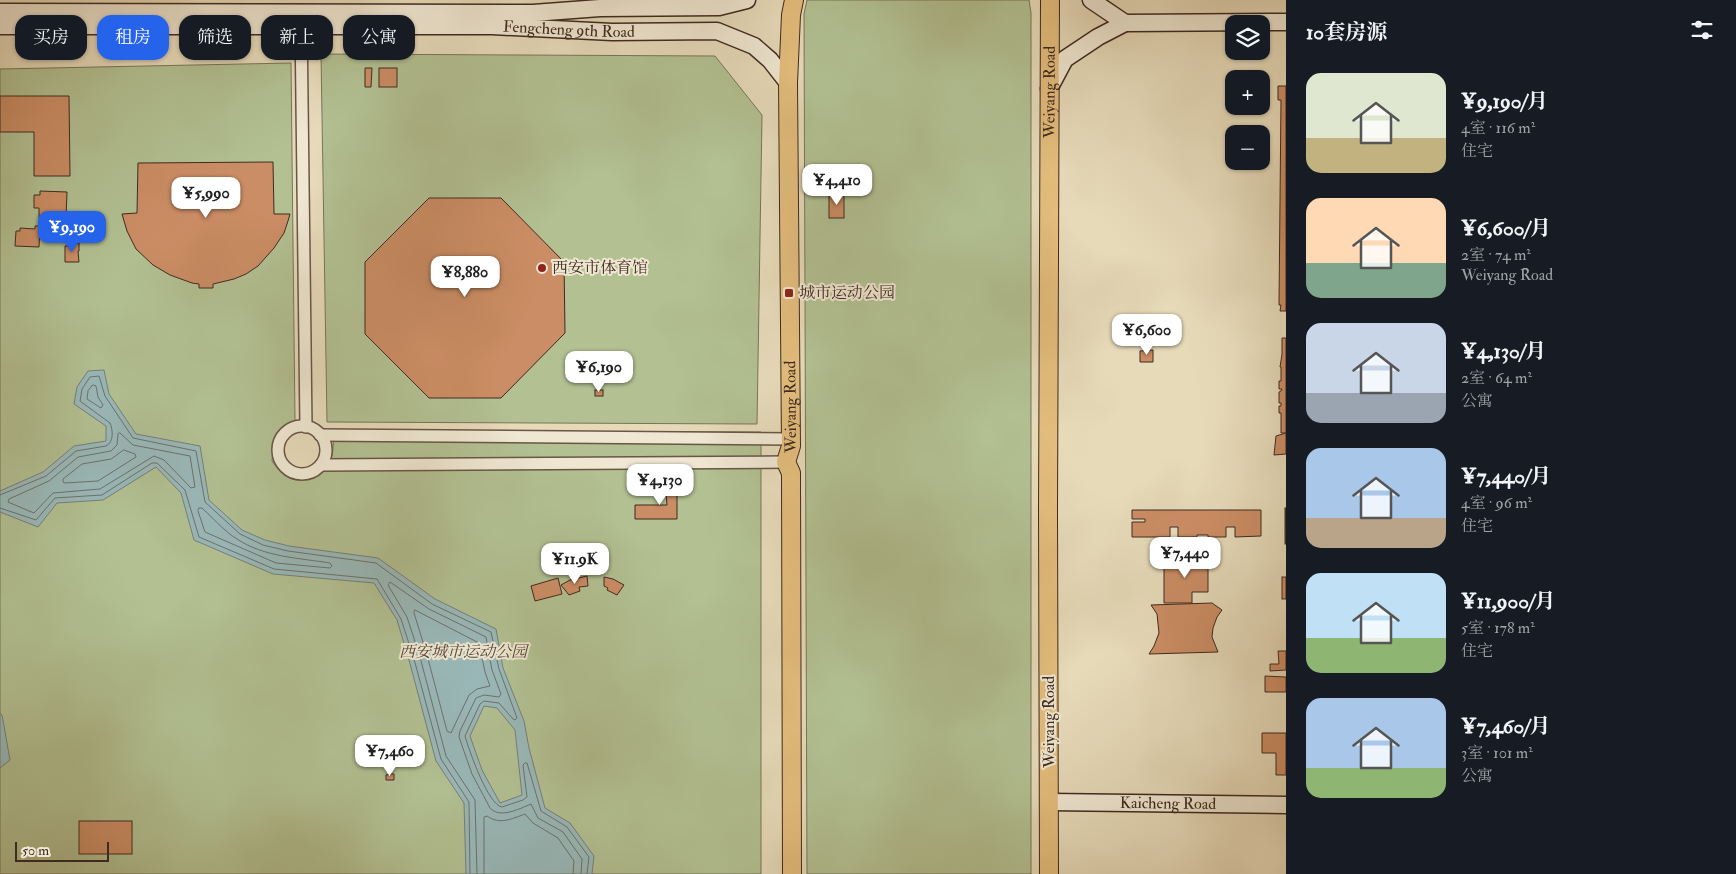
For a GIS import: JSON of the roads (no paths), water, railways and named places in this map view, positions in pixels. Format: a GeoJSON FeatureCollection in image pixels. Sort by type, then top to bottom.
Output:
{"type":"FeatureCollection","features":[{"type":"Feature","properties":{"kind":"main road","name":"Weiyang Road"},"geometry":{"type":"LineString","coordinates":[[792,874],[791,473],[786,462],[791,446],[788,83],[791,15],[794,0]]}},
{"type":"Feature","properties":{"kind":"main road","name":"Weiyang Road"},"geometry":{"type":"LineString","coordinates":[[1049,874],[1050,0]]}},
{"type":"Feature","properties":{"kind":"street","name":"Fengcheng 9th Road"},"geometry":{"type":"LineString","coordinates":[[333,18],[533,13],[600,8],[719,7],[747,0]]}},
{"type":"Feature","properties":{"kind":"street"},"geometry":{"type":"LineString","coordinates":[[1091,0],[1125,23]]}},
{"type":"Feature","properties":{"kind":"street","name":"Fengcheng 9th Road"},"geometry":{"type":"LineString","coordinates":[[0,12],[261,18]]}},
{"type":"Feature","properties":{"kind":"street","name":"Fengcheng 9th Road"},"geometry":{"type":"LineString","coordinates":[[0,26],[261,20]]}},
{"type":"Feature","properties":{"kind":"street","name":"Fengcheng 9th Road"},"geometry":{"type":"LineString","coordinates":[[333,20],[612,32],[717,31],[754,46],[770,60],[788,83]]}},
{"type":"Feature","properties":{"kind":"street"},"geometry":{"type":"LineString","coordinates":[[1049,89],[1064,59],[1098,37],[1125,23],[1286,22]]}},
{"type":"Feature","properties":{"kind":"street"},"geometry":{"type":"LineString","coordinates":[[302,60],[306,427]]}},
{"type":"Feature","properties":{"kind":"street"},"geometry":{"type":"LineString","coordinates":[[298,426],[314,430],[320,435],[326,450],[325,458],[321,465],[309,474],[301,475],[286,470],[281,464],[277,449],[279,441],[284,434],[298,426]]}},
{"type":"Feature","properties":{"kind":"street"},"geometry":{"type":"LineString","coordinates":[[320,435],[791,439]]}},
{"type":"Feature","properties":{"kind":"street"},"geometry":{"type":"LineString","coordinates":[[321,465],[786,462]]}},
{"type":"Feature","properties":{"kind":"street","name":"Kaicheng Road"},"geometry":{"type":"LineString","coordinates":[[1050,802],[1286,805]]}},
{"type":"Feature","properties":{"kind":"water"},"geometry":{"type":"Polygon","coordinates":[[[104,370],[109,394],[136,434],[200,446],[209,500],[242,530],[265,540],[289,546],[378,558],[435,599],[496,629],[503,668],[524,721],[545,808],[570,823],[594,856],[592,874],[466,874],[464,803],[436,761],[397,620],[374,583],[273,574],[194,540],[181,493],[156,467],[103,500],[57,503],[38,527],[0,512],[0,491],[43,472],[74,446],[106,441],[106,426],[74,404],[77,387],[88,371],[104,370]],[[484,706],[470,736],[482,770],[500,803],[522,795],[515,730],[497,708],[484,706]]]}},
{"type":"Feature","properties":{"kind":"water"},"geometry":{"type":"Polygon","coordinates":[[[0,713],[2,715],[10,760],[0,768],[0,713]]]}},
{"type":"Feature","properties":{"kind":"place","name":"西安市体育馆"},"geometry":{"type":"Point","coordinates":[542,268]}},
{"type":"Feature","properties":{"kind":"place","name":"城市运动公园"},"geometry":{"type":"Point","coordinates":[789,293]}},
{"type":"Feature","properties":{"kind":"park label","name":"西安城市运动公园"},"geometry":{"type":"Point","coordinates":[463,652]}}]}
